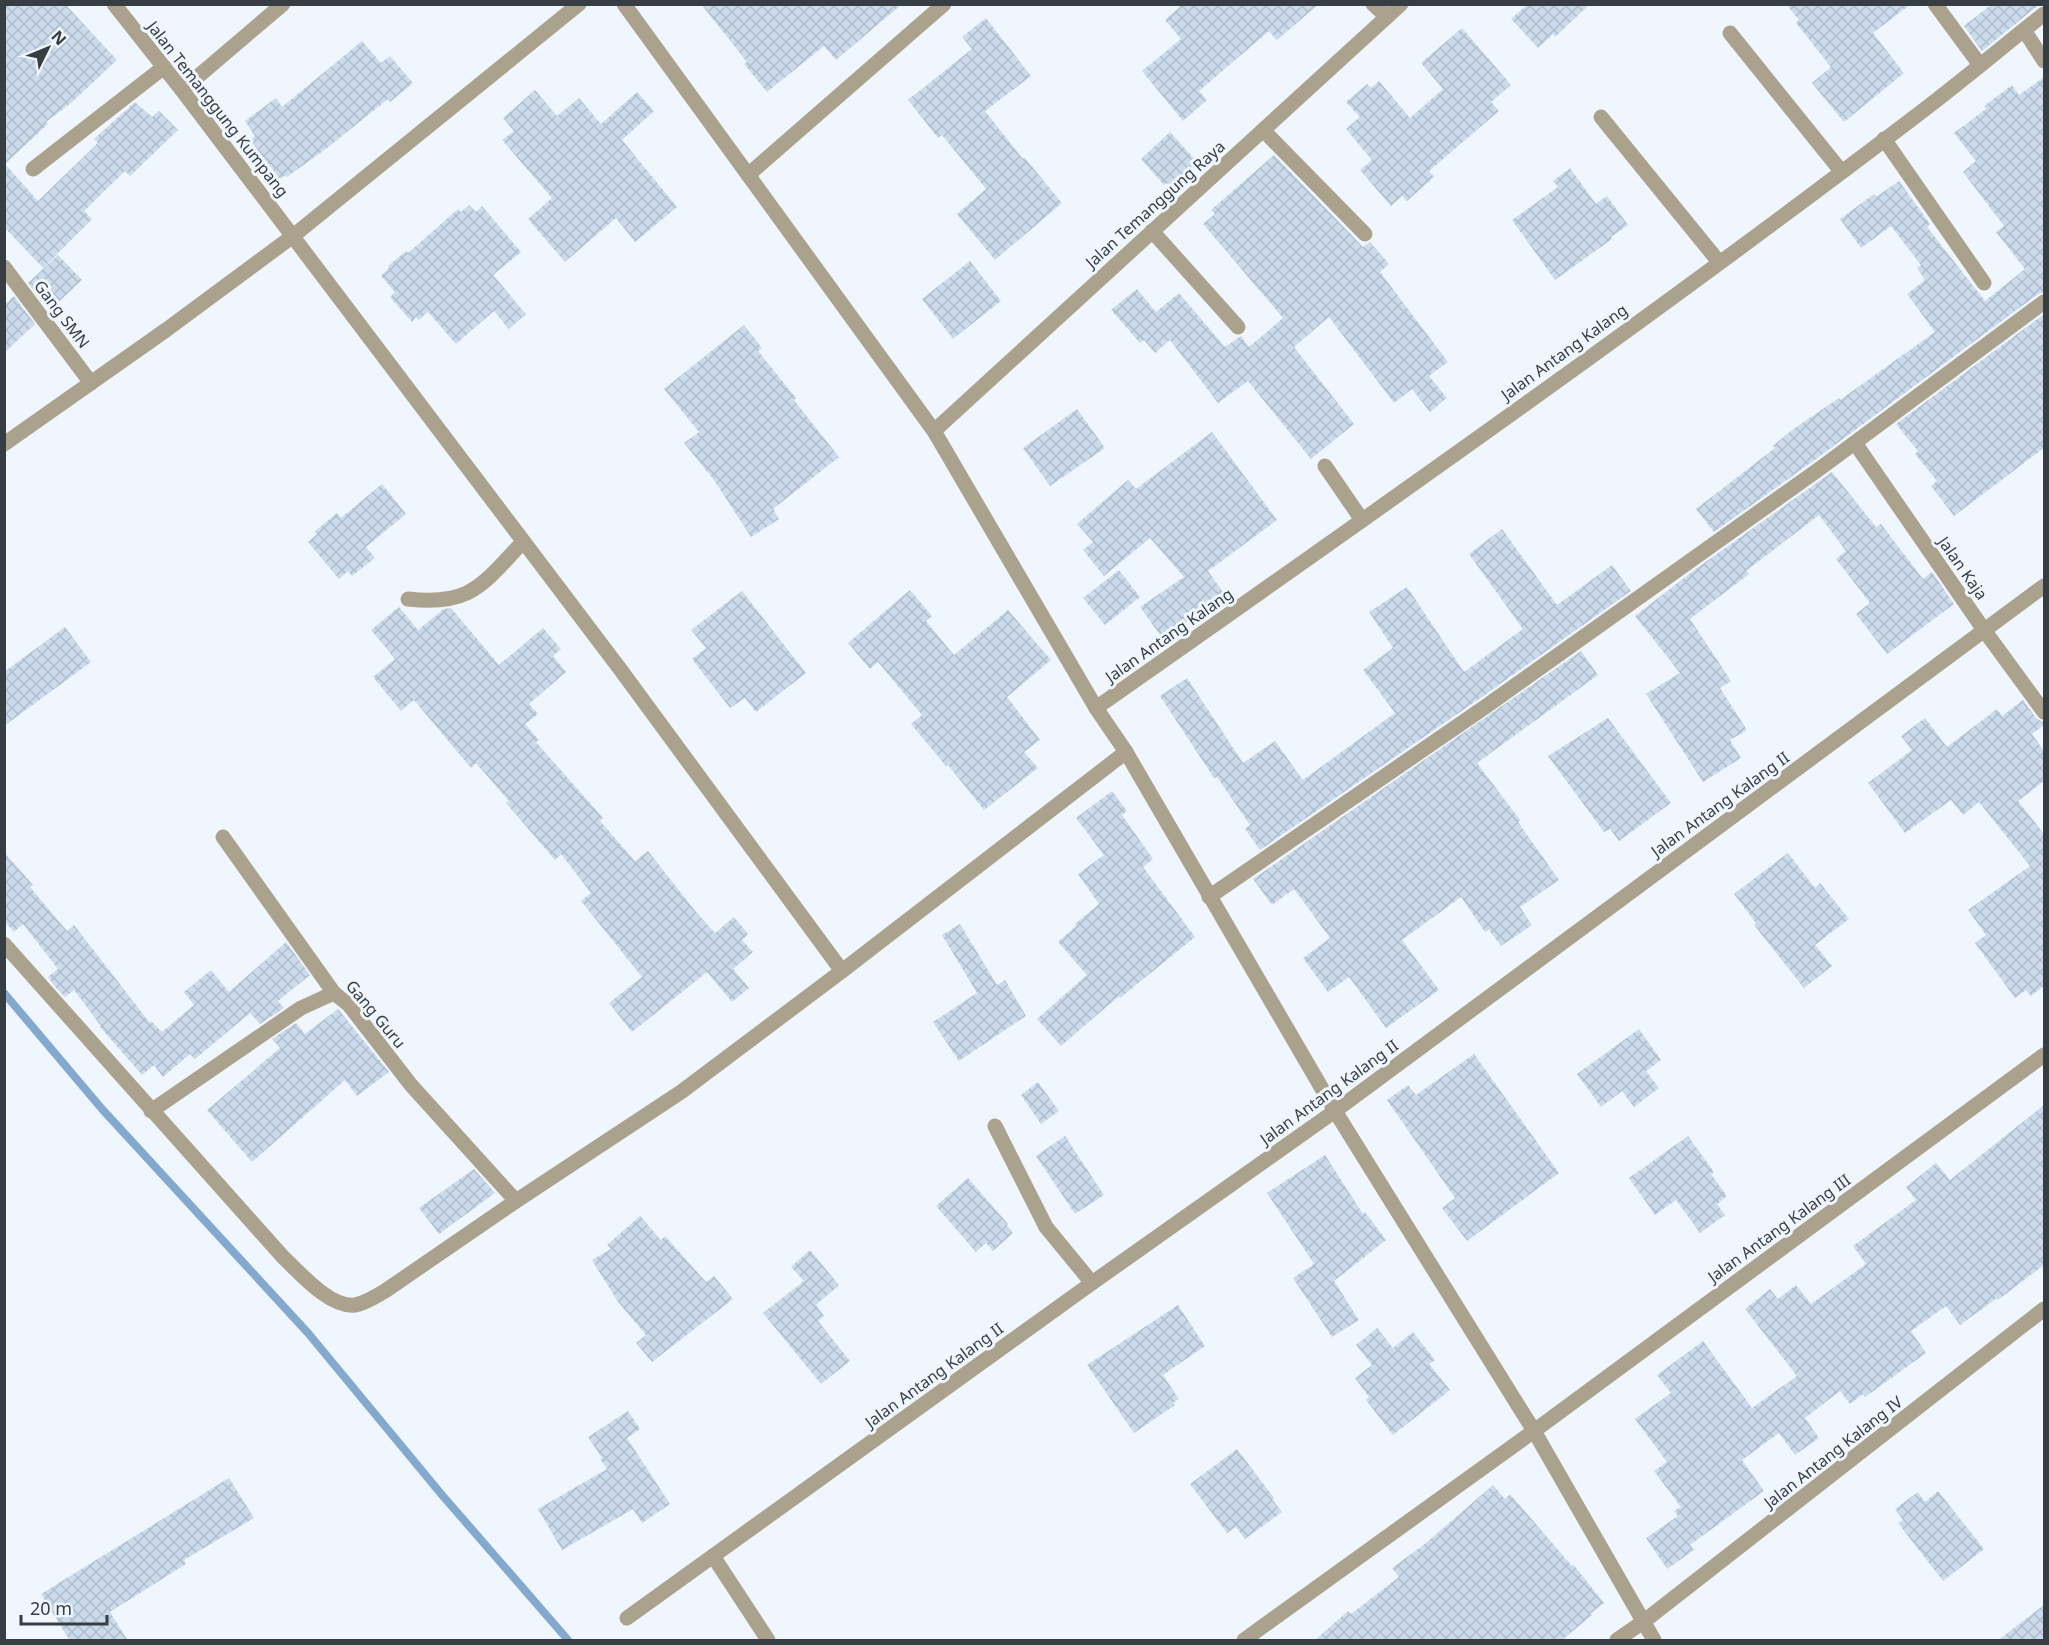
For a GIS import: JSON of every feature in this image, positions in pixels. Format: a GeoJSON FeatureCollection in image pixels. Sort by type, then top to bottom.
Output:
{"type":"FeatureCollection","features":[{"type":"Feature","properties":{"kind":"street","name":"Jalan Temanggung Kumpang"},"geometry":{"type":"LineString","coordinates":[[114,4],[182,90],[522,543],[620,669],[842,971]]}},
{"type":"Feature","properties":{"kind":"street"},"geometry":{"type":"LineString","coordinates":[[182,90],[283,4]]}},
{"type":"Feature","properties":{"kind":"street"},"geometry":{"type":"LineString","coordinates":[[4,444],[293,236],[579,4]]}},
{"type":"Feature","properties":{"kind":"street"},"geometry":{"type":"LineString","coordinates":[[624,4],[934,431],[1096,708],[1126,752],[1335,1111],[1534,1431],[1654,1641]]}},
{"type":"Feature","properties":{"kind":"street"},"geometry":{"type":"LineString","coordinates":[[748,176],[944,4]]}},
{"type":"Feature","properties":{"kind":"street"},"geometry":{"type":"LineString","coordinates":[[1373,4],[1387,17]]}},
{"type":"Feature","properties":{"kind":"street","name":"Jalan Temanggung Raya"},"geometry":{"type":"LineString","coordinates":[[934,431],[1401,4]]}},
{"type":"Feature","properties":{"kind":"street"},"geometry":{"type":"LineString","coordinates":[[1935,4],[1980,65]]}},
{"type":"Feature","properties":{"kind":"street","name":"Jalan Antang Kalang"},"geometry":{"type":"LineString","coordinates":[[1096,708],[1362,520],[1719,262],[1884,139],[2044,14]]}},
{"type":"Feature","properties":{"kind":"street"},"geometry":{"type":"LineString","coordinates":[[2024,30],[2044,61]]}},
{"type":"Feature","properties":{"kind":"street"},"geometry":{"type":"LineString","coordinates":[[1730,33],[1841,171]]}},
{"type":"Feature","properties":{"kind":"street"},"geometry":{"type":"LineString","coordinates":[[33,170],[164,67]]}},
{"type":"Feature","properties":{"kind":"street"},"geometry":{"type":"LineString","coordinates":[[1601,117],[1719,262]]}},
{"type":"Feature","properties":{"kind":"street"},"geometry":{"type":"LineString","coordinates":[[1263,130],[1365,234]]}},
{"type":"Feature","properties":{"kind":"street"},"geometry":{"type":"LineString","coordinates":[[1884,139],[1984,283]]}},
{"type":"Feature","properties":{"kind":"street"},"geometry":{"type":"LineString","coordinates":[[1152,231],[1238,327]]}},
{"type":"Feature","properties":{"kind":"street","name":"Gang SMN"},"geometry":{"type":"LineString","coordinates":[[4,267],[91,383]]}},
{"type":"Feature","properties":{"kind":"street"},"geometry":{"type":"LineString","coordinates":[[1209,897],[1485,707],[1855,443],[2044,302]]}},
{"type":"Feature","properties":{"kind":"street","name":"Jalan Kaja"},"geometry":{"type":"LineString","coordinates":[[1855,443],[1984,630],[2044,712]]}},
{"type":"Feature","properties":{"kind":"street"},"geometry":{"type":"LineString","coordinates":[[1325,466],[1362,520]]}},
{"type":"Feature","properties":{"kind":"street"},"geometry":{"type":"LineString","coordinates":[[408,599],[431,601],[467,593],[489,576],[522,543]]}},
{"type":"Feature","properties":{"kind":"street","name":"Jalan Antang Kalang II"},"geometry":{"type":"LineString","coordinates":[[627,1618],[1335,1111],[2044,586]]}},
{"type":"Feature","properties":{"kind":"street"},"geometry":{"type":"LineString","coordinates":[[4,944],[282,1257],[326,1296],[337,1302],[353,1305],[365,1302],[446,1250],[681,1092],[1126,752]]}},
{"type":"Feature","properties":{"kind":"street","name":"Gang Guru"},"geometry":{"type":"LineString","coordinates":[[223,837],[333,993],[349,1005],[411,1085],[516,1201]]}},
{"type":"Feature","properties":{"kind":"street"},"geometry":{"type":"LineString","coordinates":[[151,1111],[301,1008],[333,993]]}},
{"type":"Feature","properties":{"kind":"street","name":"Jalan Antang Kalang III"},"geometry":{"type":"LineString","coordinates":[[1244,1641],[1534,1431],[2044,1055]]}},
{"type":"Feature","properties":{"kind":"street"},"geometry":{"type":"LineString","coordinates":[[995,1126],[1046,1227],[1092,1283]]}},
{"type":"Feature","properties":{"kind":"street","name":"Jalan Antang Kalang IV"},"geometry":{"type":"LineString","coordinates":[[1617,1641],[2044,1309]]}},
{"type":"Feature","properties":{"kind":"street"},"geometry":{"type":"LineString","coordinates":[[713,1556],[768,1641]]}},
{"type":"Feature","properties":{"kind":"building"},"geometry":{"type":"Polygon","coordinates":[[[4,4],[65,4],[117,60],[71,103],[46,122],[48,124],[5,164],[38,201],[98,143],[94,139],[135,102],[152,117],[159,111],[178,130],[130,176],[125,171],[84,211],[92,219],[43,268],[4,227],[4,4]]]}},
{"type":"Feature","properties":{"kind":"building"},"geometry":{"type":"Polygon","coordinates":[[[701,4],[902,4],[836,60],[824,46],[767,92],[744,64],[747,62],[701,4]]]}},
{"type":"Feature","properties":{"kind":"building"},"geometry":{"type":"Polygon","coordinates":[[[1183,4],[1319,4],[1277,40],[1269,31],[1199,91],[1207,100],[1183,121],[1142,71],[1181,39],[1165,20],[1183,4]]]}},
{"type":"Feature","properties":{"kind":"building"},"geometry":{"type":"Polygon","coordinates":[[[1528,4],[1590,4],[1555,37],[1553,34],[1538,48],[1511,19],[1528,4]]]}},
{"type":"Feature","properties":{"kind":"building"},"geometry":{"type":"Polygon","coordinates":[[[1786,4],[1911,4],[1873,33],[1904,73],[1844,122],[1812,83],[1831,67],[1796,23],[1799,20],[1786,4]]]}},
{"type":"Feature","properties":{"kind":"building"},"geometry":{"type":"Polygon","coordinates":[[[1992,4],[2040,4],[1982,51],[1964,26],[1992,4]]]}},
{"type":"Feature","properties":{"kind":"building"},"geometry":{"type":"Polygon","coordinates":[[[986,18],[1031,76],[985,111],[1062,203],[995,260],[957,214],[986,189],[942,135],[938,138],[908,100],[972,49],[962,37],[986,18]]]}},
{"type":"Feature","properties":{"kind":"building"},"geometry":{"type":"Polygon","coordinates":[[[1462,28],[1511,85],[1491,102],[1499,111],[1429,171],[1434,177],[1407,201],[1402,196],[1391,206],[1360,170],[1372,160],[1346,129],[1360,117],[1346,102],[1367,84],[1371,88],[1379,81],[1410,118],[1443,89],[1421,63],[1462,28]]]}},
{"type":"Feature","properties":{"kind":"building"},"geometry":{"type":"Polygon","coordinates":[[[362,41],[381,63],[390,56],[413,83],[390,102],[388,99],[287,177],[286,175],[280,179],[250,140],[255,136],[245,121],[276,98],[282,107],[362,41]]]}},
{"type":"Feature","properties":{"kind":"building"},"geometry":{"type":"Polygon","coordinates":[[[2044,77],[2044,292],[2038,294],[1714,532],[1696,509],[1775,448],[1773,446],[1792,430],[1839,398],[1840,400],[1935,332],[1907,294],[1925,280],[1917,268],[1921,265],[1891,226],[1861,248],[1840,219],[1874,194],[1876,197],[1899,181],[1930,224],[1927,227],[1985,301],[2025,269],[1996,232],[2004,226],[1963,172],[1976,161],[1954,133],[1986,109],[1984,106],[2012,85],[2019,95],[2044,77]]]}},
{"type":"Feature","properties":{"kind":"building"},"geometry":{"type":"Polygon","coordinates":[[[535,90],[557,116],[579,98],[601,124],[637,92],[654,111],[622,140],[677,207],[635,242],[616,218],[565,262],[528,219],[552,198],[502,140],[514,131],[503,118],[535,90]]]}},
{"type":"Feature","properties":{"kind":"building"},"geometry":{"type":"Polygon","coordinates":[[[1170,132],[1198,163],[1171,186],[1168,183],[1164,185],[1141,159],[1170,132]]]}},
{"type":"Feature","properties":{"kind":"building"},"geometry":{"type":"Polygon","coordinates":[[[1274,155],[1363,247],[1370,242],[1389,264],[1380,272],[1448,362],[1429,376],[1447,398],[1430,412],[1412,389],[1394,403],[1329,317],[1294,347],[1354,424],[1311,459],[1248,381],[1218,403],[1170,340],[1155,353],[1144,340],[1140,343],[1111,310],[1137,289],[1156,312],[1179,293],[1225,347],[1241,336],[1249,347],[1283,318],[1203,224],[1215,214],[1211,210],[1274,155]]]}},
{"type":"Feature","properties":{"kind":"building"},"geometry":{"type":"Polygon","coordinates":[[[1570,168],[1596,204],[1607,196],[1628,225],[1555,280],[1512,220],[1558,187],[1553,181],[1570,168]]]}},
{"type":"Feature","properties":{"kind":"building"},"geometry":{"type":"Polygon","coordinates":[[[469,205],[476,212],[482,206],[521,252],[493,275],[526,314],[509,329],[494,311],[456,344],[428,312],[419,320],[416,317],[412,322],[390,297],[395,292],[381,276],[389,268],[388,266],[406,251],[408,253],[458,209],[461,212],[469,205]]]}},
{"type":"Feature","properties":{"kind":"building"},"geometry":{"type":"Polygon","coordinates":[[[58,255],[82,280],[49,311],[28,283],[58,255]]]}},
{"type":"Feature","properties":{"kind":"building"},"geometry":{"type":"Polygon","coordinates":[[[970,261],[1001,301],[953,339],[922,299],[970,261]]]}},
{"type":"Feature","properties":{"kind":"building"},"geometry":{"type":"Polygon","coordinates":[[[14,296],[35,324],[4,353],[4,305],[14,296]]]}},
{"type":"Feature","properties":{"kind":"building"},"geometry":{"type":"Polygon","coordinates":[[[2044,314],[2044,448],[1954,516],[1931,486],[1937,481],[1915,454],[1918,451],[1896,424],[2044,314]]]}},
{"type":"Feature","properties":{"kind":"building"},"geometry":{"type":"Polygon","coordinates":[[[744,325],[762,348],[758,351],[839,457],[773,509],[779,519],[751,537],[714,480],[684,443],[699,432],[664,389],[744,325]]]}},
{"type":"Feature","properties":{"kind":"building"},"geometry":{"type":"Polygon","coordinates":[[[1077,409],[1105,448],[1050,486],[1023,448],[1077,409]]]}},
{"type":"Feature","properties":{"kind":"building"},"geometry":{"type":"Polygon","coordinates":[[[1212,432],[1277,520],[1208,571],[1225,595],[1163,639],[1140,607],[1184,577],[1150,538],[1104,576],[1083,550],[1093,542],[1077,524],[1128,480],[1136,489],[1212,432]]]}},
{"type":"Feature","properties":{"kind":"building"},"geometry":{"type":"Polygon","coordinates":[[[1832,472],[1876,527],[1881,524],[1923,579],[1932,572],[1954,604],[1887,654],[1856,614],[1870,603],[1836,559],[1846,551],[1819,515],[1746,571],[1749,574],[1690,619],[1731,681],[1720,688],[1747,730],[1730,740],[1741,758],[1703,782],[1646,694],[1680,673],[1635,616],[1693,571],[1832,472]]]}},
{"type":"Feature","properties":{"kind":"building"},"geometry":{"type":"Polygon","coordinates":[[[382,484],[406,514],[366,547],[375,558],[352,576],[348,571],[339,579],[308,542],[317,534],[315,531],[337,513],[341,518],[382,484]]]}},
{"type":"Feature","properties":{"kind":"building"},"geometry":{"type":"Polygon","coordinates":[[[1502,529],[1557,605],[1612,565],[1631,591],[1260,850],[1245,829],[1250,825],[1217,777],[1214,778],[1160,696],[1187,678],[1243,763],[1275,741],[1303,780],[1395,713],[1363,670],[1393,648],[1369,612],[1407,587],[1464,672],[1523,629],[1469,554],[1502,529]]]}},
{"type":"Feature","properties":{"kind":"building"},"geometry":{"type":"Polygon","coordinates":[[[1119,570],[1140,597],[1105,625],[1083,598],[1119,570]]]}},
{"type":"Feature","properties":{"kind":"building"},"geometry":{"type":"Polygon","coordinates":[[[910,590],[932,616],[926,621],[954,655],[1008,610],[1051,660],[1007,697],[1040,740],[1024,752],[1038,768],[984,810],[911,724],[922,715],[878,662],[870,669],[848,643],[910,590]]]}},
{"type":"Feature","properties":{"kind":"building"},"geometry":{"type":"Polygon","coordinates":[[[742,591],[806,673],[756,712],[745,698],[730,708],[692,659],[706,648],[691,630],[742,591]]]}},
{"type":"Feature","properties":{"kind":"building"},"geometry":{"type":"Polygon","coordinates":[[[399,607],[418,630],[444,609],[451,608],[499,665],[543,628],[561,649],[553,656],[566,672],[529,704],[538,714],[525,724],[539,740],[536,742],[603,818],[600,821],[635,861],[648,851],[715,933],[734,917],[748,934],[742,940],[753,952],[733,969],[749,988],[732,1002],[707,972],[632,1032],[609,1003],[642,977],[581,901],[591,893],[561,854],[555,860],[506,803],[509,801],[476,763],[471,768],[414,700],[401,711],[373,677],[395,659],[371,630],[399,607]]]}},
{"type":"Feature","properties":{"kind":"building"},"geometry":{"type":"Polygon","coordinates":[[[65,627],[91,662],[4,726],[4,672],[65,627]]]}},
{"type":"Feature","properties":{"kind":"building"},"geometry":{"type":"Polygon","coordinates":[[[1581,651],[1598,675],[1477,763],[1520,820],[1518,822],[1559,880],[1520,907],[1532,925],[1501,946],[1489,930],[1485,932],[1461,897],[1402,940],[1439,990],[1386,1028],[1349,977],[1328,992],[1303,958],[1330,938],[1294,889],[1272,905],[1253,879],[1581,651]]]}},
{"type":"Feature","properties":{"kind":"building"},"geometry":{"type":"Polygon","coordinates":[[[2023,700],[2036,718],[2044,723],[2032,734],[2044,751],[2044,781],[2018,801],[2044,834],[2044,986],[2031,996],[2026,990],[2015,998],[1975,943],[1986,935],[1968,910],[2030,866],[1979,802],[1963,815],[1951,800],[1905,833],[1868,783],[1912,750],[1901,736],[1925,718],[1947,747],[1997,709],[2002,716],[2023,700]]]}},
{"type":"Feature","properties":{"kind":"building"},"geometry":{"type":"Polygon","coordinates":[[[1608,718],[1671,803],[1619,841],[1610,829],[1604,832],[1548,756],[1608,718]]]}},
{"type":"Feature","properties":{"kind":"building"},"geometry":{"type":"Polygon","coordinates":[[[1112,791],[1127,811],[1122,815],[1153,859],[1143,867],[1195,937],[1120,998],[1119,996],[1061,1046],[1037,1019],[1087,975],[1058,942],[1099,904],[1078,874],[1104,855],[1076,818],[1112,791]]]}},
{"type":"Feature","properties":{"kind":"building"},"geometry":{"type":"Polygon","coordinates":[[[4,852],[33,885],[30,887],[67,931],[74,925],[150,1023],[151,1021],[162,1032],[194,1005],[184,992],[211,970],[229,992],[286,942],[310,975],[278,1001],[284,1008],[260,1024],[250,1013],[195,1059],[190,1054],[163,1077],[154,1065],[142,1075],[100,1027],[74,990],[65,997],[57,989],[48,977],[58,969],[23,924],[14,932],[4,921],[4,852]]]}},
{"type":"Feature","properties":{"kind":"building"},"geometry":{"type":"Polygon","coordinates":[[[1788,853],[1815,888],[1820,883],[1849,919],[1815,945],[1832,966],[1804,988],[1754,925],[1756,923],[1734,894],[1788,853]]]}},
{"type":"Feature","properties":{"kind":"building"},"geometry":{"type":"Polygon","coordinates":[[[960,924],[997,985],[1005,980],[1026,1016],[959,1061],[933,1022],[977,993],[942,935],[960,924]]]}},
{"type":"Feature","properties":{"kind":"building"},"geometry":{"type":"Polygon","coordinates":[[[338,1009],[389,1072],[357,1096],[345,1080],[252,1162],[207,1110],[280,1048],[272,1039],[296,1023],[305,1034],[338,1009]]]}},
{"type":"Feature","properties":{"kind":"building"},"geometry":{"type":"Polygon","coordinates":[[[1639,1029],[1661,1060],[1646,1071],[1659,1088],[1634,1107],[1622,1091],[1601,1107],[1577,1074],[1639,1029]]]}},
{"type":"Feature","properties":{"kind":"building"},"geometry":{"type":"Polygon","coordinates":[[[1474,1054],[1559,1173],[1467,1241],[1442,1208],[1455,1198],[1387,1100],[1408,1085],[1416,1095],[1474,1054]]]}},
{"type":"Feature","properties":{"kind":"building"},"geometry":{"type":"Polygon","coordinates":[[[1038,1082],[1059,1111],[1041,1124],[1021,1095],[1038,1082]]]}},
{"type":"Feature","properties":{"kind":"building"},"geometry":{"type":"Polygon","coordinates":[[[2044,1105],[2044,1265],[1960,1325],[1946,1306],[1911,1331],[1926,1353],[1865,1397],[1863,1394],[1850,1404],[1840,1391],[1805,1418],[1819,1438],[1795,1455],[1779,1433],[1742,1460],[1764,1491],[1690,1545],[1694,1550],[1667,1569],[1646,1538],[1678,1516],[1674,1511],[1681,1507],[1654,1471],[1667,1462],[1635,1419],[1671,1393],[1657,1375],[1703,1341],[1752,1408],[1797,1376],[1745,1309],[1770,1289],[1778,1299],[1796,1285],[1811,1304],[1866,1264],[1853,1246],[1916,1200],[1906,1187],[1936,1163],[1950,1180],[2044,1105]]]}},
{"type":"Feature","properties":{"kind":"building"},"geometry":{"type":"Polygon","coordinates":[[[1065,1136],[1104,1195],[1075,1214],[1036,1156],[1065,1136]]]}},
{"type":"Feature","properties":{"kind":"building"},"geometry":{"type":"Polygon","coordinates":[[[1688,1136],[1714,1172],[1711,1174],[1727,1196],[1717,1204],[1725,1215],[1700,1233],[1676,1200],[1655,1215],[1629,1178],[1688,1136]]]}},
{"type":"Feature","properties":{"kind":"building"},"geometry":{"type":"Polygon","coordinates":[[[1325,1155],[1363,1214],[1365,1212],[1386,1240],[1334,1281],[1359,1320],[1332,1337],[1293,1278],[1314,1264],[1267,1193],[1325,1155]]]}},
{"type":"Feature","properties":{"kind":"building"},"geometry":{"type":"Polygon","coordinates":[[[474,1169],[495,1193],[439,1234],[419,1208],[474,1169]]]}},
{"type":"Feature","properties":{"kind":"building"},"geometry":{"type":"Polygon","coordinates":[[[968,1178],[1008,1224],[1013,1233],[993,1251],[986,1243],[976,1252],[936,1206],[968,1178]]]}},
{"type":"Feature","properties":{"kind":"building"},"geometry":{"type":"Polygon","coordinates":[[[640,1216],[661,1240],[665,1236],[706,1282],[714,1276],[733,1299],[652,1362],[636,1343],[646,1335],[618,1302],[592,1260],[611,1249],[607,1245],[640,1216]]]}},
{"type":"Feature","properties":{"kind":"building"},"geometry":{"type":"Polygon","coordinates":[[[810,1250],[839,1285],[816,1305],[824,1316],[818,1321],[850,1361],[821,1384],[763,1313],[804,1281],[791,1267],[810,1250]]]}},
{"type":"Feature","properties":{"kind":"building"},"geometry":{"type":"Polygon","coordinates":[[[1178,1305],[1205,1346],[1163,1375],[1179,1399],[1173,1403],[1175,1405],[1134,1433],[1087,1365],[1178,1305]]]}},
{"type":"Feature","properties":{"kind":"building"},"geometry":{"type":"Polygon","coordinates":[[[1377,1328],[1393,1348],[1413,1332],[1435,1360],[1429,1364],[1450,1390],[1393,1435],[1366,1400],[1369,1397],[1355,1378],[1372,1365],[1356,1345],[1377,1328]]]}},
{"type":"Feature","properties":{"kind":"building"},"geometry":{"type":"Polygon","coordinates":[[[628,1411],[640,1429],[627,1438],[670,1504],[642,1523],[633,1509],[562,1550],[538,1509],[607,1469],[588,1437],[628,1411]]]}},
{"type":"Feature","properties":{"kind":"building"},"geometry":{"type":"Polygon","coordinates":[[[1237,1449],[1282,1512],[1245,1539],[1236,1527],[1227,1533],[1190,1484],[1237,1449]]]}},
{"type":"Feature","properties":{"kind":"building"},"geometry":{"type":"Polygon","coordinates":[[[229,1478],[254,1518],[184,1560],[186,1564],[110,1612],[128,1641],[70,1641],[41,1594],[229,1478]]]}},
{"type":"Feature","properties":{"kind":"building"},"geometry":{"type":"Polygon","coordinates":[[[1493,1485],[1505,1499],[1510,1494],[1572,1566],[1573,1564],[1604,1603],[1590,1614],[1592,1615],[1561,1641],[1314,1641],[1348,1611],[1351,1614],[1399,1577],[1392,1568],[1426,1543],[1493,1485]]]}},
{"type":"Feature","properties":{"kind":"building"},"geometry":{"type":"Polygon","coordinates":[[[1938,1491],[1984,1549],[1943,1581],[1898,1523],[1903,1520],[1895,1509],[1918,1492],[1925,1502],[1938,1491]]]}},
{"type":"Feature","properties":{"kind":"building"},"geometry":{"type":"Polygon","coordinates":[[[2044,1605],[2044,1641],[1997,1641],[2044,1605]]]}},
{"type":"Feature","properties":{"kind":"waterway"},"geometry":{"type":"LineString","coordinates":[[4,993],[102,1109],[308,1333],[442,1495],[568,1640]]}}]}
